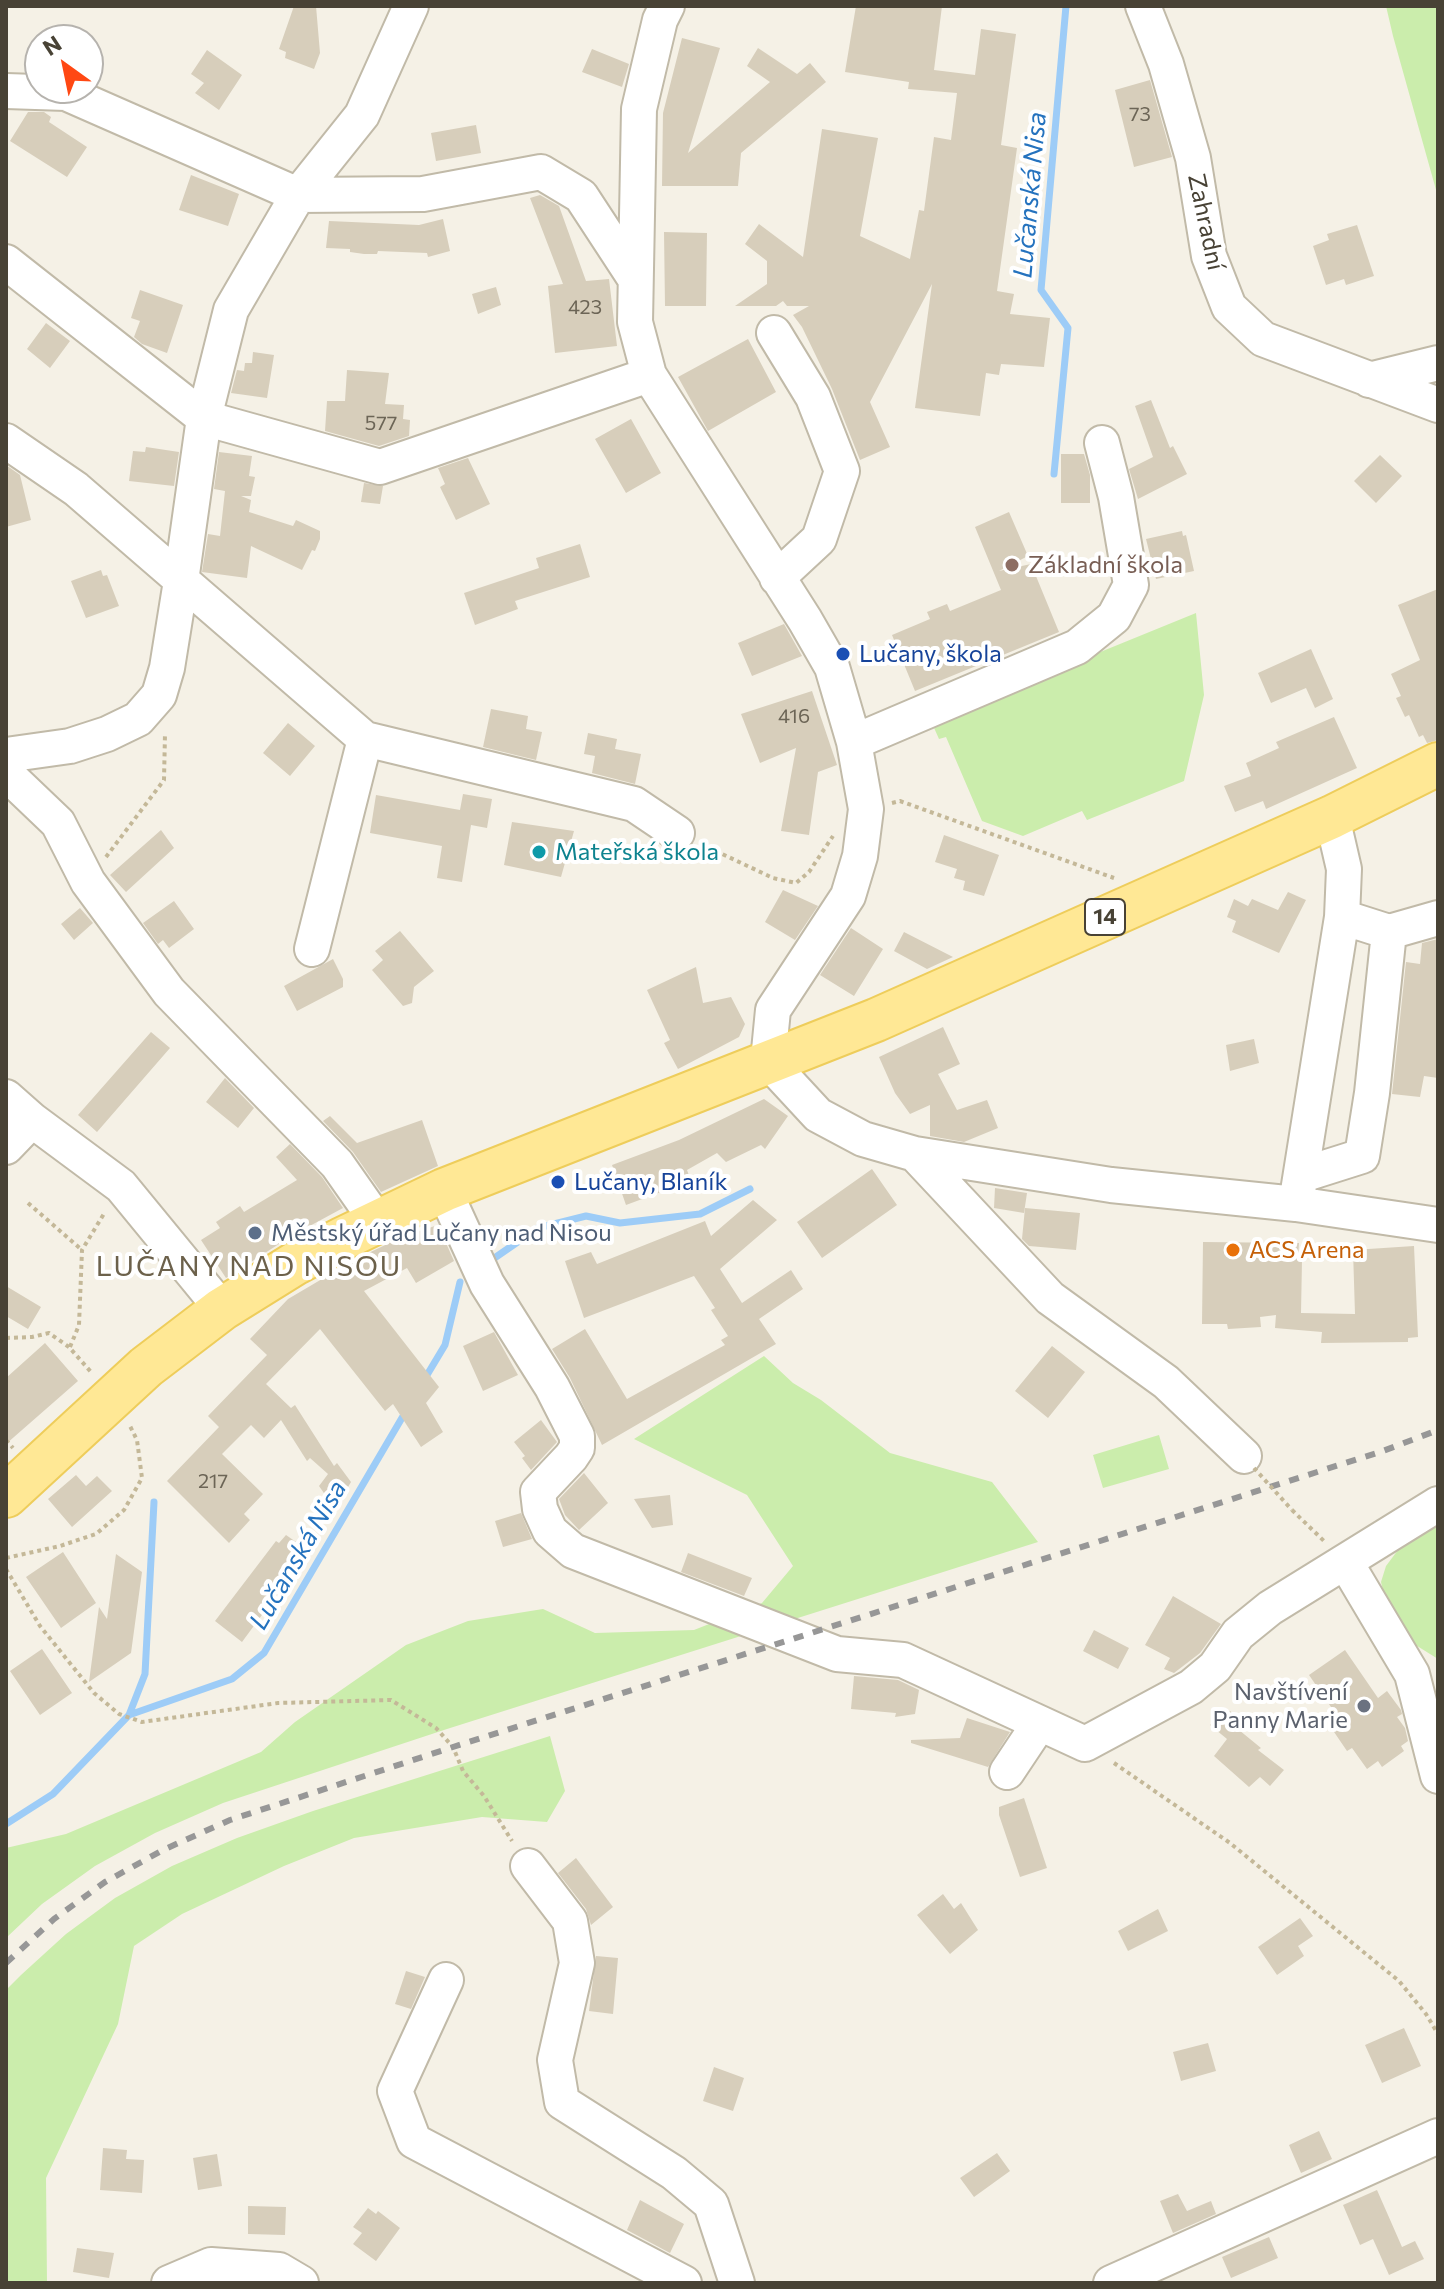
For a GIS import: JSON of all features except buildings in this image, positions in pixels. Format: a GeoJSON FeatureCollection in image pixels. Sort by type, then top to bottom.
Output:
{"type":"FeatureCollection","features":[{"type":"Feature","properties":{"kind":"main road","name":"14"},"geometry":{"type":"LineString","coordinates":[[6,1496],[146,1367],[222,1309],[296,1263],[377,1221],[444,1190],[876,1020],[1332,817],[1438,764]]}},
{"type":"Feature","properties":{"kind":"street"},"geometry":{"type":"LineString","coordinates":[[6,755],[70,746],[107,734],[138,719],[159,695],[167,668],[204,418],[231,310],[298,195],[362,115],[411,6]]}},
{"type":"Feature","properties":{"kind":"street"},"geometry":{"type":"LineString","coordinates":[[667,6],[660,20],[639,109],[635,322],[649,375],[832,667],[854,742],[866,809],[860,856],[848,896],[773,1010],[768,1061],[818,1115],[863,1139],[915,1154],[1111,1185],[1299,1190],[1438,1225]]}},
{"type":"Feature","properties":{"kind":"street","name":"Zahradní"},"geometry":{"type":"LineString","coordinates":[[1143,6],[1166,64],[1193,158],[1209,256],[1229,307],[1263,339],[1438,405]]}},
{"type":"Feature","properties":{"kind":"street"},"geometry":{"type":"LineString","coordinates":[[6,91],[66,93],[298,195],[423,194],[541,172],[581,196],[634,277]]}},
{"type":"Feature","properties":{"kind":"street"},"geometry":{"type":"LineString","coordinates":[[6,262],[204,418],[380,467],[649,375]]}},
{"type":"Feature","properties":{"kind":"street"},"geometry":{"type":"LineString","coordinates":[[774,333],[813,397],[842,471],[819,539],[777,578]]}},
{"type":"Feature","properties":{"kind":"street"},"geometry":{"type":"LineString","coordinates":[[1369,380],[1438,363]]}},
{"type":"Feature","properties":{"kind":"street"},"geometry":{"type":"LineString","coordinates":[[6,441],[76,489],[365,739],[634,804],[677,833]]}},
{"type":"Feature","properties":{"kind":"street"},"geometry":{"type":"LineString","coordinates":[[854,742],[1077,647],[1114,617],[1131,585],[1116,497],[1102,443]]}},
{"type":"Feature","properties":{"kind":"street"},"geometry":{"type":"LineString","coordinates":[[312,949],[365,739]]}},
{"type":"Feature","properties":{"kind":"street"},"geometry":{"type":"LineString","coordinates":[[6,778],[14,781],[58,823],[88,882],[169,992],[337,1164],[377,1221]]}},
{"type":"Feature","properties":{"kind":"street"},"geometry":{"type":"LineString","coordinates":[[1299,1190],[1342,917],[1344,869],[1332,817]]}},
{"type":"Feature","properties":{"kind":"street"},"geometry":{"type":"LineString","coordinates":[[1342,917],[1389,932],[1438,918]]}},
{"type":"Feature","properties":{"kind":"street"},"geometry":{"type":"LineString","coordinates":[[1299,1190],[1362,1156],[1389,932]]}},
{"type":"Feature","properties":{"kind":"street"},"geometry":{"type":"LineString","coordinates":[[6,1097],[121,1186],[222,1309]]}},
{"type":"Feature","properties":{"kind":"street"},"geometry":{"type":"LineString","coordinates":[[6,1147],[32,1120]]}},
{"type":"Feature","properties":{"kind":"street"},"geometry":{"type":"LineString","coordinates":[[915,1154],[1050,1298],[1166,1382],[1249,1462]]}},
{"type":"Feature","properties":{"kind":"street"},"geometry":{"type":"LineString","coordinates":[[444,1190],[487,1284],[552,1387],[577,1436],[577,1448],[571,1457],[538,1492],[540,1509],[550,1531],[573,1551],[837,1654],[903,1660],[1085,1744],[1191,1687],[1215,1667],[1238,1634],[1270,1608],[1438,1504]]}},
{"type":"Feature","properties":{"kind":"street"},"geometry":{"type":"LineString","coordinates":[[1346,1563],[1412,1674],[1427,1684],[1438,1776]]}},
{"type":"Feature","properties":{"kind":"street"},"geometry":{"type":"LineString","coordinates":[[1007,1772],[1039,1724]]}},
{"type":"Feature","properties":{"kind":"street"},"geometry":{"type":"LineString","coordinates":[[528,1866],[570,1921],[577,1963],[555,2060],[562,2102],[674,2173],[711,2204],[737,2283]]}},
{"type":"Feature","properties":{"kind":"street"},"geometry":{"type":"LineString","coordinates":[[446,1980],[395,2091],[414,2141],[684,2283]]}},
{"type":"Feature","properties":{"kind":"street"},"geometry":{"type":"LineString","coordinates":[[1111,2283],[1438,2136]]}},
{"type":"Feature","properties":{"kind":"street"},"geometry":{"type":"LineString","coordinates":[[169,2283],[211,2265],[279,2270],[301,2283]]}},
{"type":"Feature","properties":{"kind":"path"},"geometry":{"type":"LineString","coordinates":[[88,882],[164,780],[166,732]]}},
{"type":"Feature","properties":{"kind":"path"},"geometry":{"type":"LineString","coordinates":[[677,833],[773,878],[796,883],[809,872],[848,813],[900,801],[1122,881],[1152,896]]}},
{"type":"Feature","properties":{"kind":"path"},"geometry":{"type":"LineString","coordinates":[[69,1347],[79,1325],[82,1250],[121,1186]]}},
{"type":"Feature","properties":{"kind":"path"},"geometry":{"type":"LineString","coordinates":[[28,1203],[82,1250]]}},
{"type":"Feature","properties":{"kind":"path"},"geometry":{"type":"LineString","coordinates":[[6,1338],[49,1333],[69,1347],[112,1398],[137,1440],[142,1478],[124,1510],[96,1534],[6,1558]]}},
{"type":"Feature","properties":{"kind":"path"},"geometry":{"type":"LineString","coordinates":[[1249,1462],[1346,1563]]}},
{"type":"Feature","properties":{"kind":"path"},"geometry":{"type":"LineString","coordinates":[[6,1569],[40,1626],[94,1693],[119,1714],[142,1722],[278,1703],[391,1700],[436,1728],[453,1747],[463,1771],[484,1796],[528,1866]]}},
{"type":"Feature","properties":{"kind":"path"},"geometry":{"type":"LineString","coordinates":[[1085,1744],[1230,1843],[1399,1981],[1438,2034]]}},
{"type":"Feature","properties":{"kind":"green space"},"geometry":{"type":"Polygon","coordinates":[[[1386,6],[1438,6],[1438,197],[1393,36],[1386,6]]]}},
{"type":"Feature","properties":{"kind":"green space"},"geometry":{"type":"Polygon","coordinates":[[[1196,613],[1204,695],[1184,781],[1087,820],[1082,811],[1023,836],[982,821],[946,737],[939,739],[931,721],[1196,613]]]}},
{"type":"Feature","properties":{"kind":"green space"},"geometry":{"type":"Polygon","coordinates":[[[764,1356],[793,1383],[821,1400],[890,1453],[992,1482],[1038,1542],[223,1803],[155,1833],[95,1866],[42,1904],[6,1938],[6,1848],[66,1834],[261,1752],[295,1722],[406,1645],[468,1621],[543,1609],[595,1633],[694,1630],[762,1603],[793,1566],[747,1495],[634,1439],[764,1356]]]}},
{"type":"Feature","properties":{"kind":"green space"},"geometry":{"type":"Polygon","coordinates":[[[1159,1435],[1169,1469],[1103,1488],[1093,1455],[1159,1435]]]}},
{"type":"Feature","properties":{"kind":"green space"},"geometry":{"type":"Polygon","coordinates":[[[1438,1519],[1438,1659],[1414,1644],[1385,1599],[1381,1582],[1386,1566],[1398,1550],[1425,1526],[1438,1519]]]}},
{"type":"Feature","properties":{"kind":"green space"},"geometry":{"type":"Polygon","coordinates":[[[550,1736],[565,1791],[547,1822],[482,1817],[354,1838],[284,1866],[182,1914],[134,1946],[118,2024],[46,2178],[47,2283],[6,2283],[6,1990],[66,1934],[115,1898],[172,1866],[237,1838],[313,1811],[550,1736]]]}},
{"type":"Feature","properties":{"kind":"waterway","name":"Lučanská Nisa"},"geometry":{"type":"LineString","coordinates":[[1054,474],[1068,328],[1041,290],[1066,6]]}},
{"type":"Feature","properties":{"kind":"waterway","name":"Lučanská Nisa"},"geometry":{"type":"LineString","coordinates":[[493,1259],[538,1228],[586,1216],[620,1223],[700,1214],[750,1189]]}},
{"type":"Feature","properties":{"kind":"waterway","name":"Lučanská Nisa"},"geometry":{"type":"LineString","coordinates":[[424,1380],[445,1345],[460,1282]]}},
{"type":"Feature","properties":{"kind":"waterway","name":"Lučanská Nisa"},"geometry":{"type":"LineString","coordinates":[[6,1824],[53,1794],[129,1715],[232,1679],[264,1653],[406,1411]]}},
{"type":"Feature","properties":{"kind":"waterway"},"geometry":{"type":"LineString","coordinates":[[129,1715],[145,1674],[154,1502]]}},
{"type":"Feature","properties":{"kind":"railway"},"geometry":{"type":"LineString","coordinates":[[6,1963],[54,1919],[105,1882],[163,1850],[230,1820],[1383,1451],[1438,1430]]}},
{"type":"Feature","properties":{"kind":"place","name":"Základní škola"},"geometry":{"type":"Point","coordinates":[1012,565]}},
{"type":"Feature","properties":{"kind":"place","name":"Lučany, škola"},"geometry":{"type":"Point","coordinates":[843,654]}},
{"type":"Feature","properties":{"kind":"place","name":"Mateřská škola"},"geometry":{"type":"Point","coordinates":[539,852]}},
{"type":"Feature","properties":{"kind":"place","name":"Lučany, Blaník"},"geometry":{"type":"Point","coordinates":[558,1182]}},
{"type":"Feature","properties":{"kind":"place","name":"Městský úřad Lučany nad Nisou"},"geometry":{"type":"Point","coordinates":[255,1233]}},
{"type":"Feature","properties":{"kind":"place","name":"ACS Arena"},"geometry":{"type":"Point","coordinates":[1233,1250]}},
{"type":"Feature","properties":{"kind":"place","name":"Navštívení Panny Marie"},"geometry":{"type":"Point","coordinates":[1364,1706]}},
{"type":"Feature","properties":{"kind":"district","name":"LUČANY NAD NISOU"},"geometry":{"type":"Point","coordinates":[249,1267]}}]}
